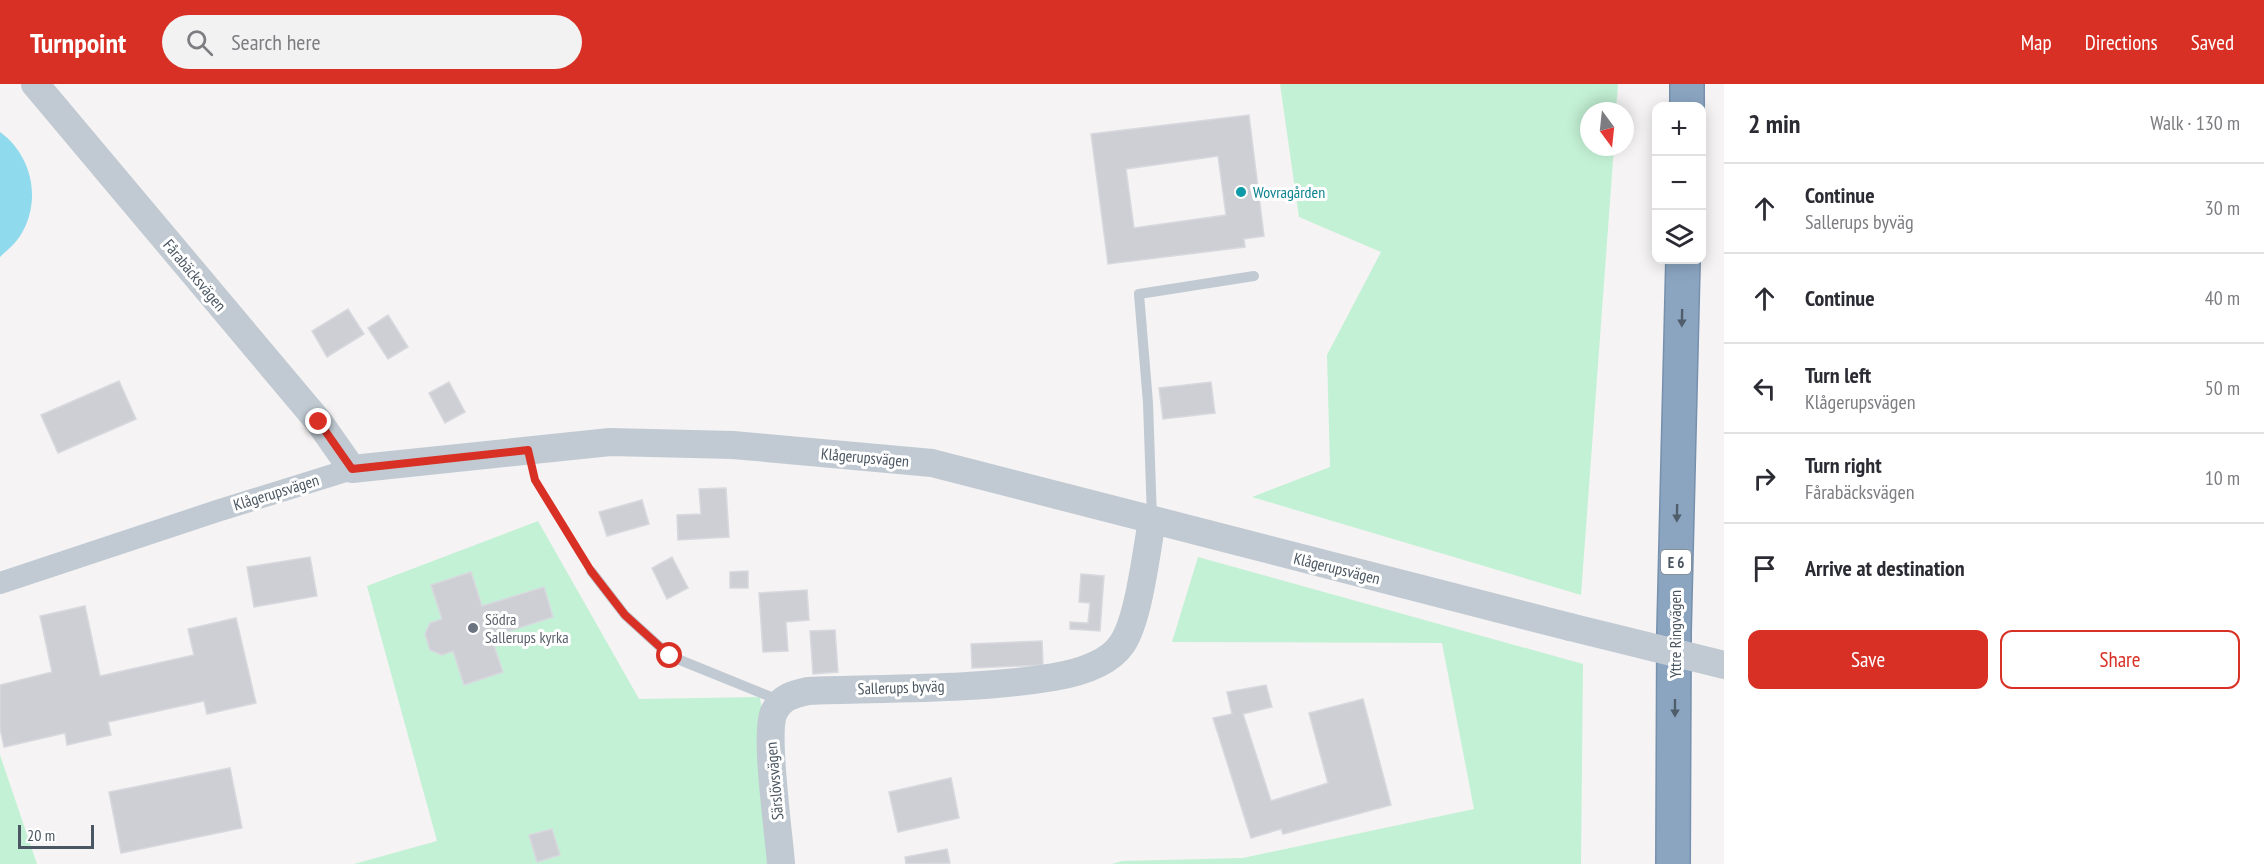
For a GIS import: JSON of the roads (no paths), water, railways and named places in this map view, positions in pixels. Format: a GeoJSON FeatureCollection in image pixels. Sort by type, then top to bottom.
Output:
{"type":"FeatureCollection","features":[{"type":"Feature","properties":{"kind":"highway"},"geometry":{"type":"LineString","coordinates":[[1687,84],[1687,102]]}},
{"type":"Feature","properties":{"kind":"highway","name":"Yttre Ringvägen"},"geometry":{"type":"LineString","coordinates":[[1673,864],[1674,632],[1683,264]]}},
{"type":"Feature","properties":{"kind":"street","name":"Fårabäcksvägen"},"geometry":{"type":"LineString","coordinates":[[35,84],[319,422],[352,469]]}},
{"type":"Feature","properties":{"kind":"street","name":"Klågerupsvägen"},"geometry":{"type":"LineString","coordinates":[[0,583],[352,469],[610,442],[733,445],[933,463],[1152,521],[1724,665]]}},
{"type":"Feature","properties":{"kind":"street","name":"Sallerups byväg"},"geometry":{"type":"LineString","coordinates":[[781,701],[793,694],[808,691],[974,685],[1054,677],[1083,670],[1104,661],[1121,646],[1131,626],[1152,521]]}},
{"type":"Feature","properties":{"kind":"street","name":"Särslövsvägen"},"geometry":{"type":"LineString","coordinates":[[781,701],[774,713],[770,734],[781,864]]}},
{"type":"Feature","properties":{"kind":"lane"},"geometry":{"type":"LineString","coordinates":[[1152,521],[1148,403],[1138,294],[1254,276]]}},
{"type":"Feature","properties":{"kind":"lane"},"geometry":{"type":"LineString","coordinates":[[591,571],[625,615],[670,656],[781,701]]}},
{"type":"Feature","properties":{"kind":"water"},"geometry":{"type":"Polygon","coordinates":[[[0,132],[11,142],[27,166],[32,194],[27,223],[18,239],[0,257],[0,132]]]}},
{"type":"Feature","properties":{"kind":"place","name":"Wovragården"},"geometry":{"type":"Point","coordinates":[1241,192]}},
{"type":"Feature","properties":{"kind":"place","name":"Södra Sallerups kyrka"},"geometry":{"type":"Point","coordinates":[473,628]}}]}
